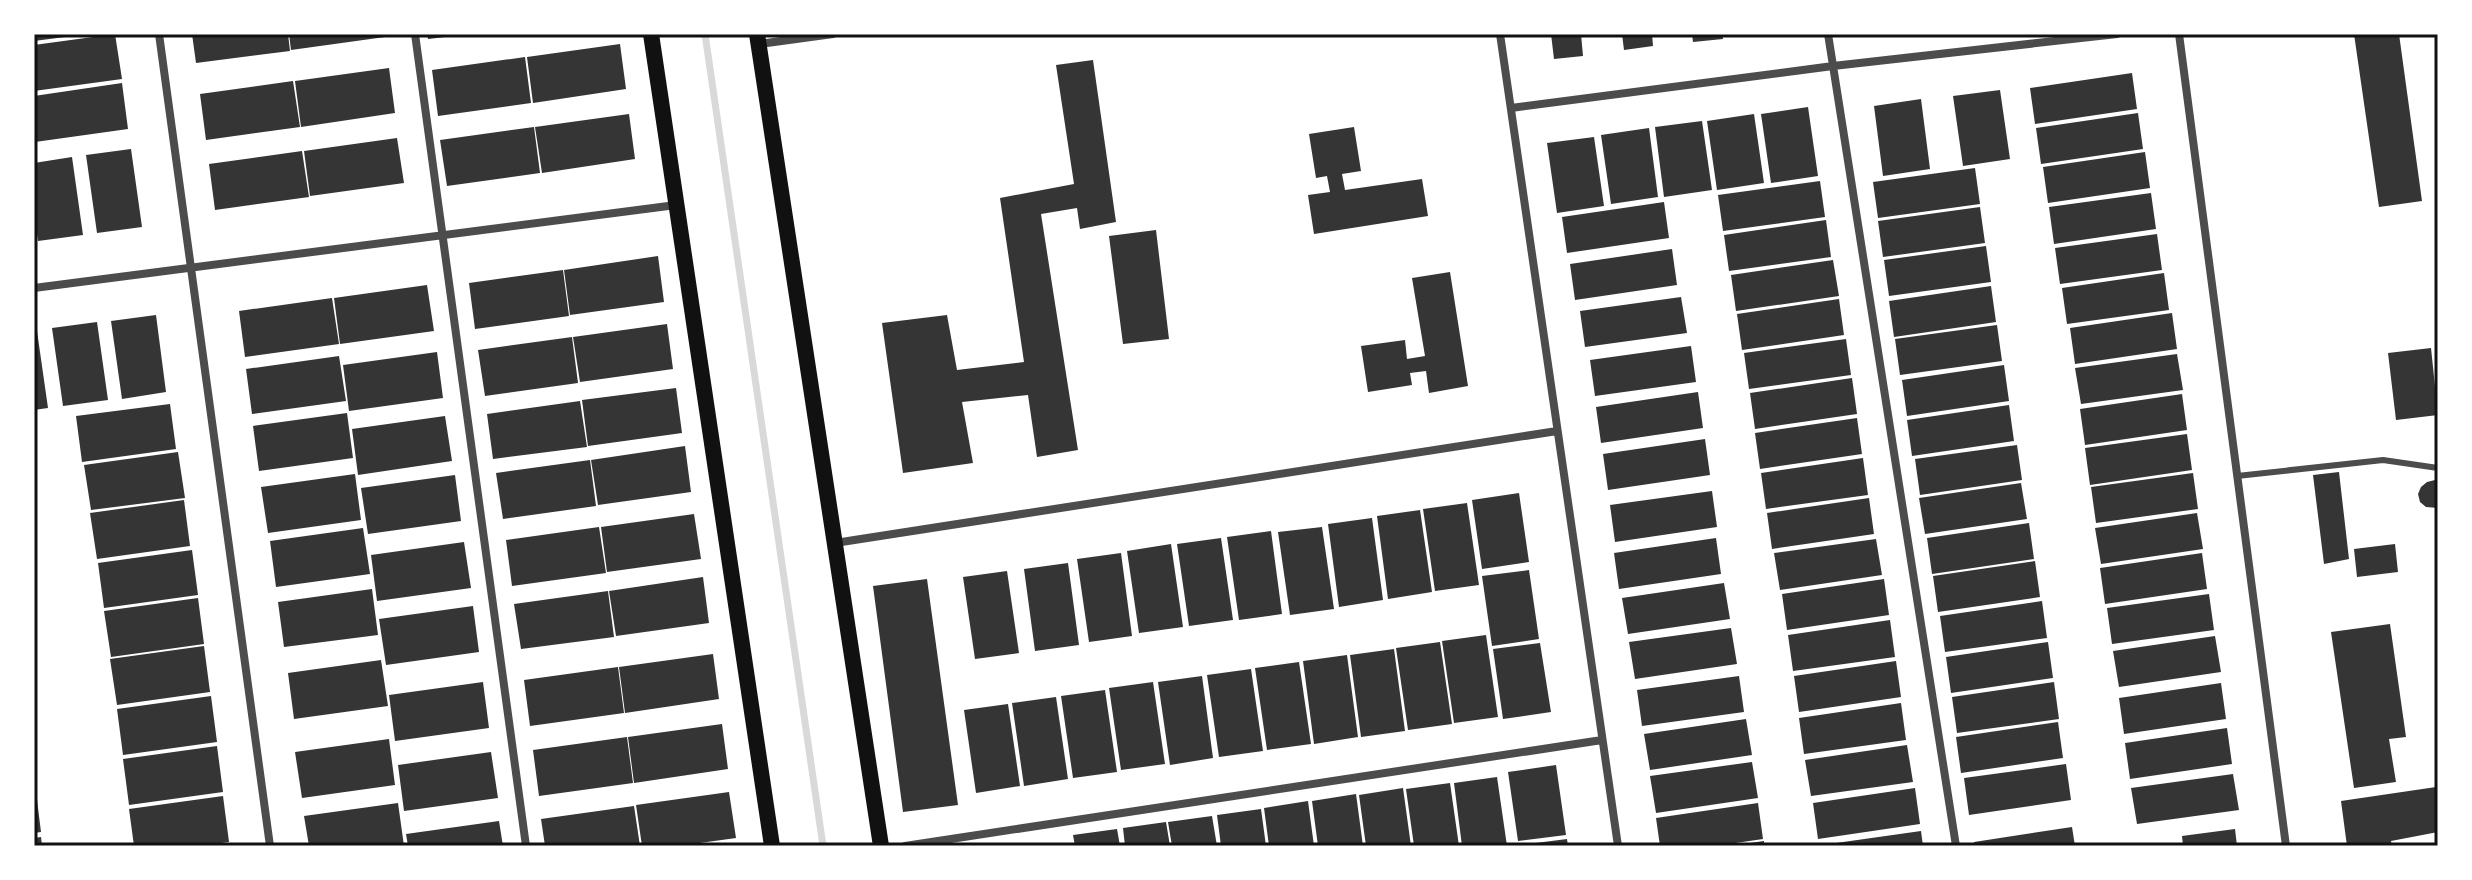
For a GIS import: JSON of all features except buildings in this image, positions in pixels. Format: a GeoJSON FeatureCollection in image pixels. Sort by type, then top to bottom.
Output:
{"type":"FeatureCollection","features":[{"type":"Feature","properties":{"kind":"main road"},"geometry":{"type":"LineString","coordinates":[[651,34],[772,846]]}},
{"type":"Feature","properties":{"kind":"main road"},"geometry":{"type":"LineString","coordinates":[[758,39],[881,846]]}},
{"type":"Feature","properties":{"kind":"street"},"geometry":{"type":"LineString","coordinates":[[159,34],[270,846]]}},
{"type":"Feature","properties":{"kind":"street"},"geometry":{"type":"LineString","coordinates":[[415,34],[526,846]]}},
{"type":"Feature","properties":{"kind":"street"},"geometry":{"type":"LineString","coordinates":[[758,39],[833,34]]}},
{"type":"Feature","properties":{"kind":"street"},"geometry":{"type":"LineString","coordinates":[[1500,34],[1618,846]]}},
{"type":"Feature","properties":{"kind":"street"},"geometry":{"type":"LineString","coordinates":[[1828,34],[1956,846]]}},
{"type":"Feature","properties":{"kind":"street"},"geometry":{"type":"LineString","coordinates":[[1511,108],[1833,66],[2117,34]]}},
{"type":"Feature","properties":{"kind":"street"},"geometry":{"type":"LineString","coordinates":[[2179,34],[2286,846]]}},
{"type":"Feature","properties":{"kind":"street"},"geometry":{"type":"LineString","coordinates":[[34,288],[676,205]]}},
{"type":"Feature","properties":{"kind":"street"},"geometry":{"type":"LineString","coordinates":[[835,543],[1557,431]]}},
{"type":"Feature","properties":{"kind":"street"},"geometry":{"type":"LineString","coordinates":[[905,846],[1602,740]]}},
{"type":"Feature","properties":{"kind":"lane"},"geometry":{"type":"LineString","coordinates":[[2237,476],[2383,460],[2438,468]]}},
{"type":"Feature","properties":{"kind":"waterway"},"geometry":{"type":"LineString","coordinates":[[705,34],[823,846]]}}]}
